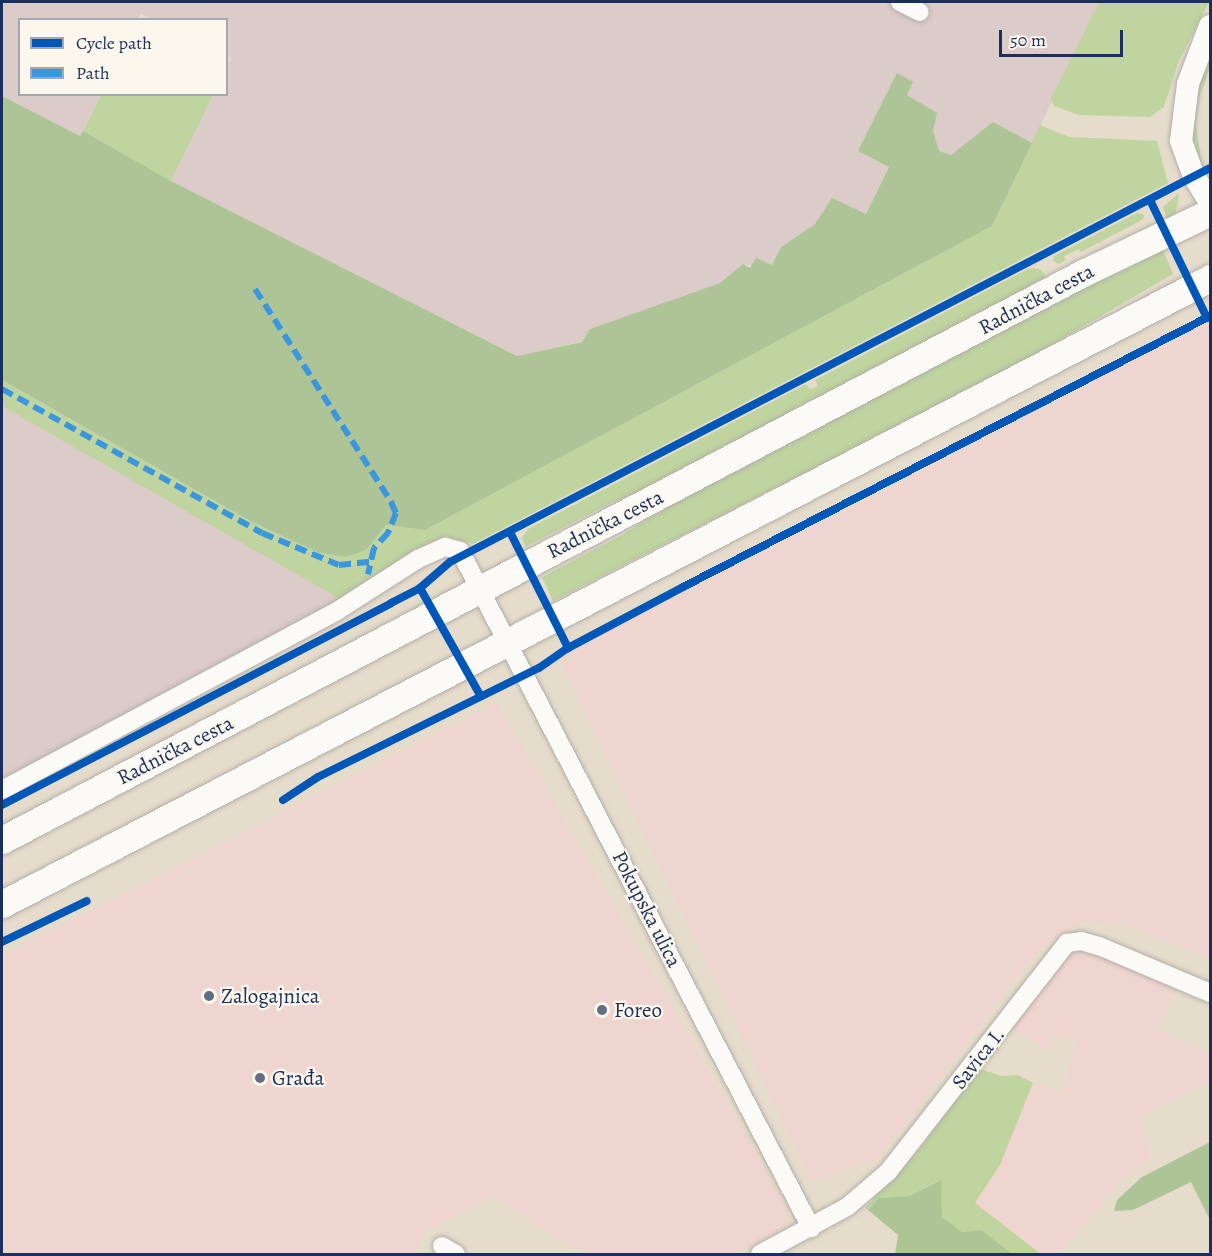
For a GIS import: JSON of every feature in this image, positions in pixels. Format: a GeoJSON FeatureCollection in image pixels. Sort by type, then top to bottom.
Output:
{"type":"FeatureCollection","features":[{"type":"Feature","properties":{"kind":"main road","name":"Radnička cesta"},"geometry":{"type":"LineString","coordinates":[[2,840],[1085,272],[1210,212]]}},
{"type":"Feature","properties":{"kind":"main road"},"geometry":{"type":"LineString","coordinates":[[2,904],[1210,278]]}},
{"type":"Feature","properties":{"kind":"street"},"geometry":{"type":"LineString","coordinates":[[900,2],[920,12]]}},
{"type":"Feature","properties":{"kind":"street"},"geometry":{"type":"LineString","coordinates":[[1210,26],[1188,84],[1181,141],[1194,176],[1210,203]]}},
{"type":"Feature","properties":{"kind":"street","name":"Pokupska ulica"},"geometry":{"type":"LineString","coordinates":[[2,789],[337,611],[437,550],[451,547],[460,551],[509,641],[811,1228]]}},
{"type":"Feature","properties":{"kind":"street","name":"Savica I."},"geometry":{"type":"LineString","coordinates":[[760,1254],[847,1207],[888,1172],[1067,944],[1081,941],[1099,946],[1210,993]]}},
{"type":"Feature","properties":{"kind":"shaded area"},"geometry":{"type":"Polygon","coordinates":[[[2,2],[1099,2],[1032,143],[993,123],[951,155],[939,151],[933,131],[859,151],[889,166],[866,214],[832,199],[815,224],[781,247],[772,266],[743,265],[720,283],[590,329],[583,341],[517,356],[171,181],[213,96],[228,96],[228,65],[231,58],[228,56],[228,18],[151,18],[141,14],[138,18],[18,18],[18,96],[100,96],[80,136],[2,96],[2,2]]]}},
{"type":"Feature","properties":{"kind":"shaded area"},"geometry":{"type":"Polygon","coordinates":[[[1210,321],[1210,958],[1124,925],[1081,923],[1041,946],[877,1159],[812,1182],[558,657],[1210,321]]]}},
{"type":"Feature","properties":{"kind":"shaded area"},"geometry":{"type":"Polygon","coordinates":[[[2,406],[318,583],[342,600],[2,786],[2,406]]]}},
{"type":"Feature","properties":{"kind":"shaded area"},"geometry":{"type":"Polygon","coordinates":[[[497,702],[788,1209],[784,1231],[734,1254],[583,1254],[493,1196],[423,1233],[417,1254],[2,1254],[2,956],[497,702]]]}},
{"type":"Feature","properties":{"kind":"shaded area"},"geometry":{"type":"Polygon","coordinates":[[[1078,946],[1177,987],[1157,1030],[1210,1054],[1210,1081],[1140,1116],[1150,1159],[1120,1182],[1059,1254],[1041,1254],[974,1203],[1000,1165],[1033,1083],[1064,1093],[1076,1039],[1052,1036],[1049,1052],[1010,1027],[1078,946]]]}},
{"type":"Feature","properties":{"kind":"green space"},"geometry":{"type":"Polygon","coordinates":[[[1099,2],[1209,2],[1178,63],[1164,107],[1150,117],[1079,115],[1054,106],[1051,99],[1099,2]]]}},
{"type":"Feature","properties":{"kind":"green space"},"geometry":{"type":"Polygon","coordinates":[[[1210,51],[1210,67],[1199,98],[1196,123],[1202,167],[1192,149],[1195,91],[1210,51]]]}},
{"type":"Feature","properties":{"kind":"green space"},"geometry":{"type":"Polygon","coordinates":[[[897,73],[913,82],[907,95],[937,113],[933,131],[939,151],[951,155],[993,122],[1032,143],[992,226],[425,530],[386,525],[366,550],[346,557],[317,552],[252,522],[2,380],[2,96],[80,136],[83,131],[171,181],[517,356],[582,342],[590,329],[720,283],[743,264],[750,268],[756,258],[772,265],[781,247],[815,224],[832,198],[866,214],[889,167],[858,151],[897,73]]]}},
{"type":"Feature","properties":{"kind":"green space"},"geometry":{"type":"Polygon","coordinates":[[[100,96],[213,96],[171,181],[83,131],[100,96]]]}},
{"type":"Feature","properties":{"kind":"green space"},"geometry":{"type":"Polygon","coordinates":[[[1040,125],[1069,137],[1157,141],[1168,183],[473,544],[445,536],[403,558],[342,600],[2,406],[2,380],[252,522],[317,552],[366,550],[385,525],[425,530],[992,226],[1040,125]]]}},
{"type":"Feature","properties":{"kind":"green space"},"geometry":{"type":"Polygon","coordinates":[[[1179,193],[1176,212],[1168,222],[1163,207],[1179,193]]]}},
{"type":"Feature","properties":{"kind":"green space"},"geometry":{"type":"Polygon","coordinates":[[[1137,213],[1145,215],[1142,220],[1081,252],[1079,249],[1064,256],[1066,260],[1059,264],[1053,261],[1054,256],[1137,213]]]}},
{"type":"Feature","properties":{"kind":"green space"},"geometry":{"type":"Polygon","coordinates":[[[1162,247],[1173,274],[1013,367],[553,601],[542,577],[624,534],[695,489],[1162,247]]]}},
{"type":"Feature","properties":{"kind":"green space"},"geometry":{"type":"Polygon","coordinates":[[[1030,268],[1040,269],[1048,278],[682,474],[609,504],[525,547],[522,537],[528,529],[806,384],[810,389],[818,386],[815,380],[1030,268]]]}},
{"type":"Feature","properties":{"kind":"green space"},"geometry":{"type":"Polygon","coordinates":[[[978,1068],[1001,1076],[1018,1075],[1033,1083],[1000,1165],[975,1203],[1041,1254],[1013,1254],[981,1230],[962,1232],[942,1217],[940,1180],[909,1196],[879,1198],[868,1210],[865,1208],[921,1147],[978,1068]]]}},
{"type":"Feature","properties":{"kind":"green space"},"geometry":{"type":"Polygon","coordinates":[[[1210,1142],[1210,1220],[1191,1182],[1133,1210],[1114,1211],[1117,1200],[1142,1177],[1210,1142]]]}},
{"type":"Feature","properties":{"kind":"green space"},"geometry":{"type":"Polygon","coordinates":[[[941,1180],[942,1217],[962,1232],[981,1230],[1013,1254],[895,1254],[898,1235],[868,1210],[879,1198],[909,1196],[941,1180]]]}},
{"type":"Feature","properties":{"kind":"marked path"},"geometry":{"type":"LineString","coordinates":[[255,289],[396,513],[388,533],[374,548],[368,574]]}},
{"type":"Feature","properties":{"kind":"marked path"},"geometry":{"type":"LineString","coordinates":[[2,389],[262,533],[339,565],[370,562]]}},
{"type":"Feature","properties":{"kind":"cycle path"},"geometry":{"type":"LineString","coordinates":[[2,805],[420,588],[450,562],[1210,168]]}},
{"type":"Feature","properties":{"kind":"cycle path"},"geometry":{"type":"LineString","coordinates":[[1150,200],[1207,318]]}},
{"type":"Feature","properties":{"kind":"cycle path"},"geometry":{"type":"LineString","coordinates":[[283,800],[318,777],[539,668],[568,648],[683,587],[1210,316]]}},
{"type":"Feature","properties":{"kind":"cycle path"},"geometry":{"type":"LineString","coordinates":[[510,532],[568,648]]}},
{"type":"Feature","properties":{"kind":"cycle path"},"geometry":{"type":"LineString","coordinates":[[420,588],[480,695]]}},
{"type":"Feature","properties":{"kind":"cycle path"},"geometry":{"type":"LineString","coordinates":[[2,942],[87,901]]}},
{"type":"Feature","properties":{"kind":"place","name":"Zalogajnica"},"geometry":{"type":"Point","coordinates":[209,996]}},
{"type":"Feature","properties":{"kind":"place","name":"Foreo"},"geometry":{"type":"Point","coordinates":[602,1010]}},
{"type":"Feature","properties":{"kind":"place","name":"Građa"},"geometry":{"type":"Point","coordinates":[260,1078]}}]}
